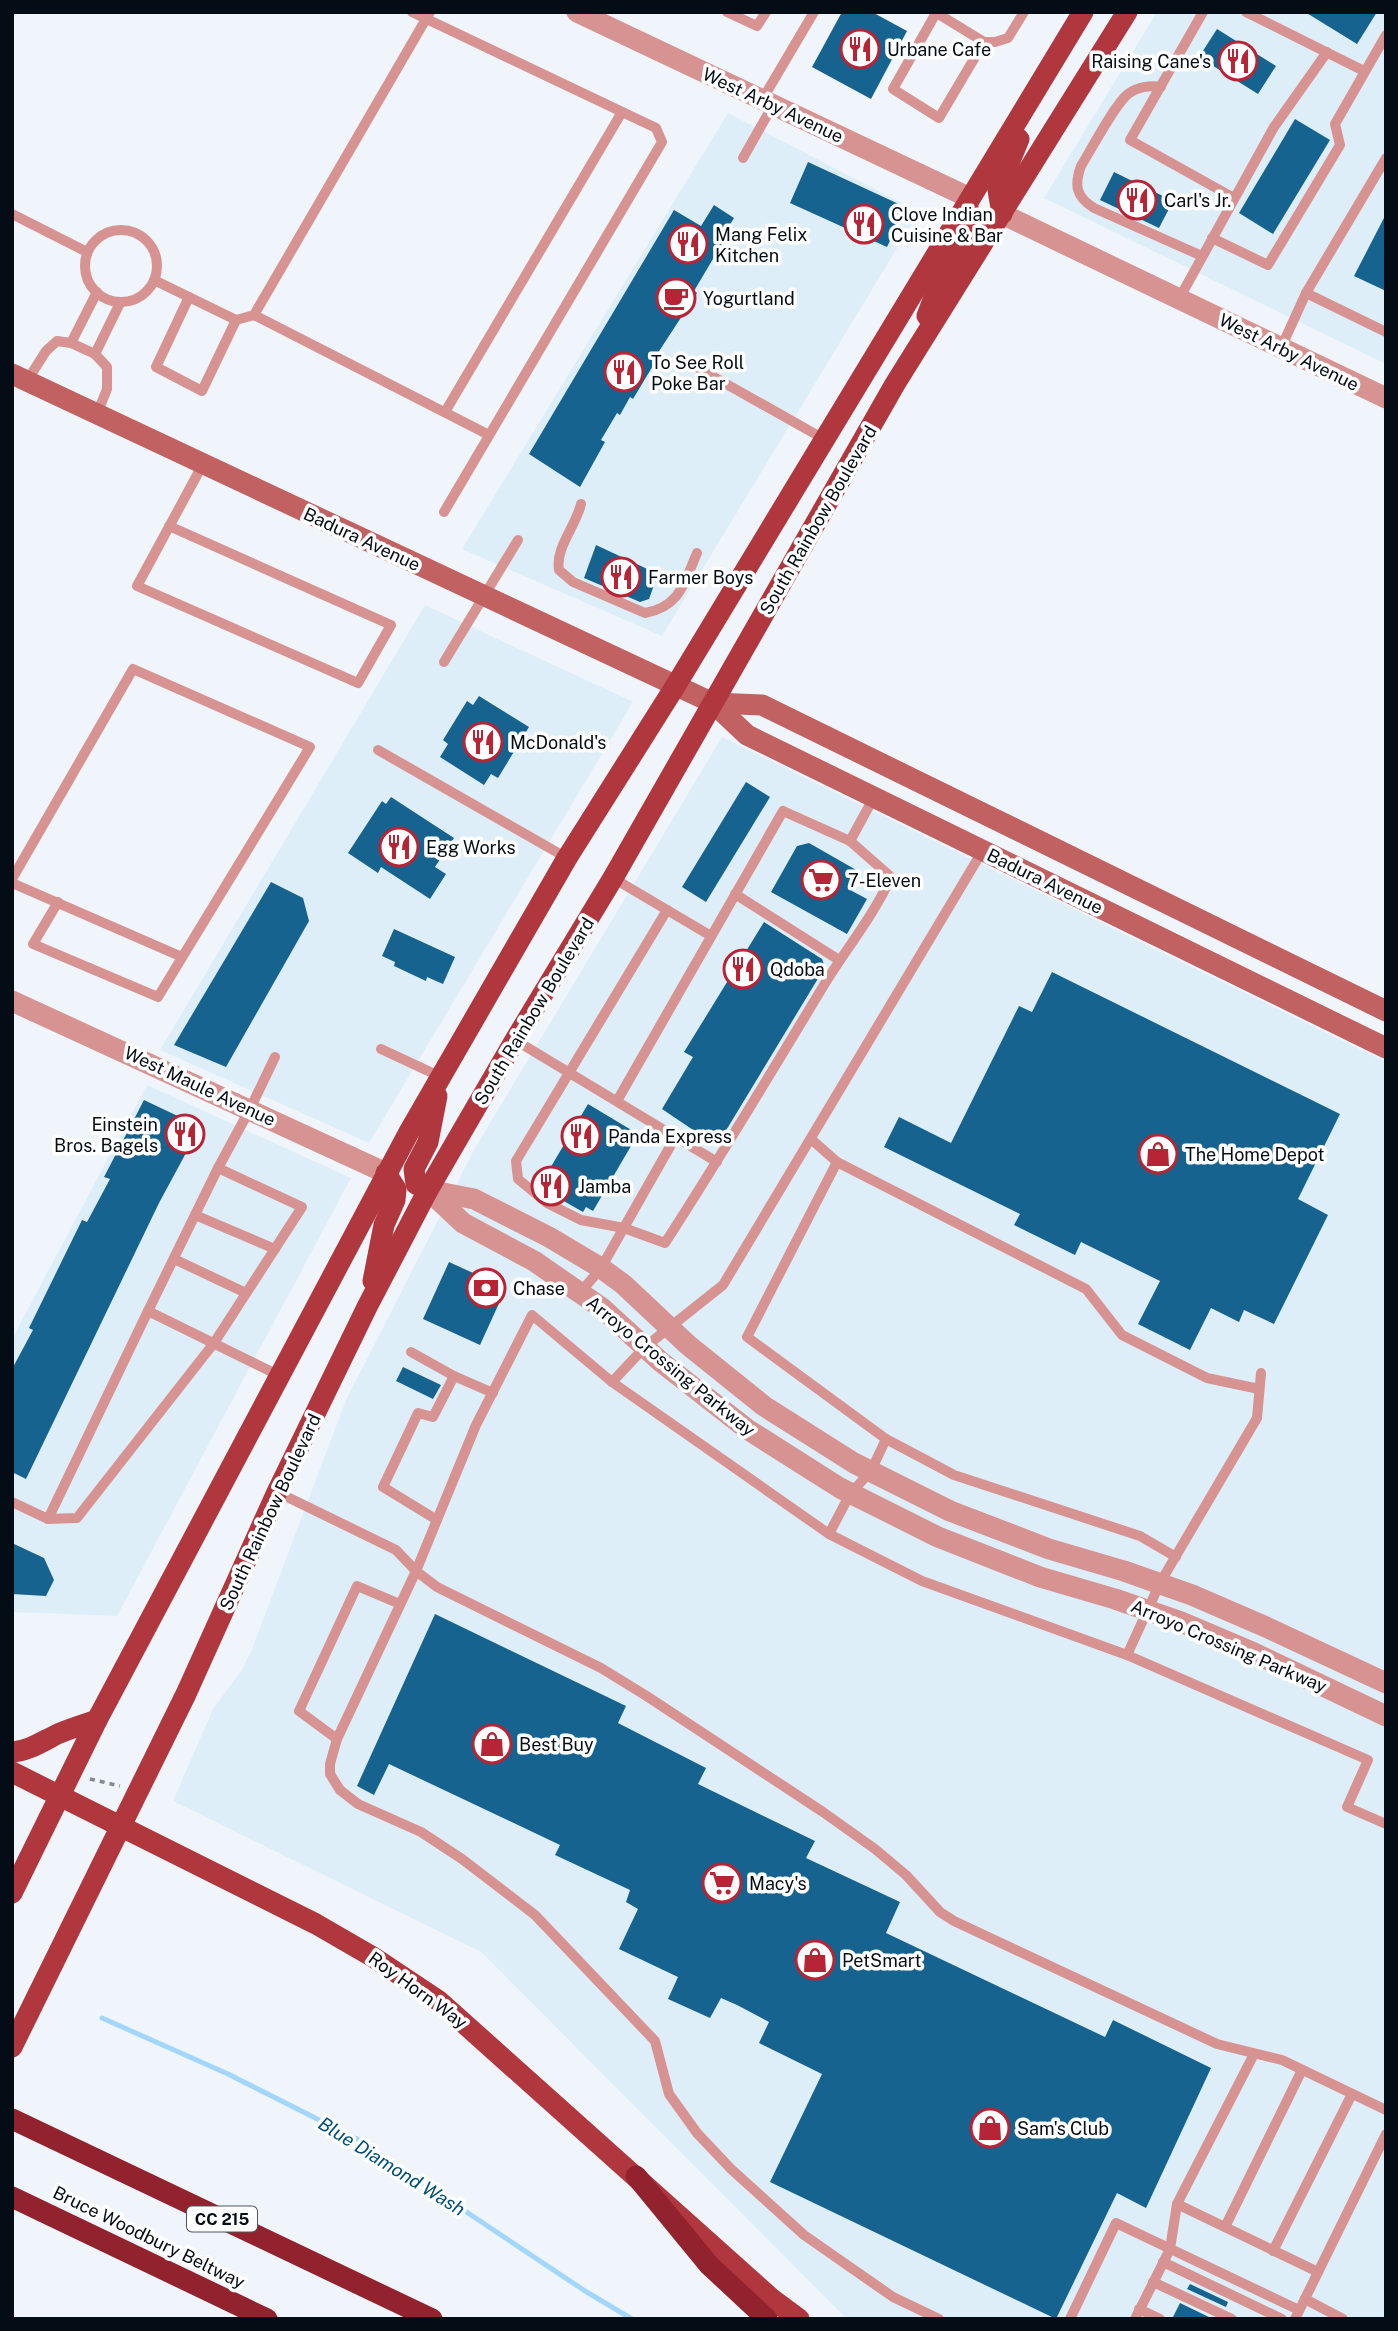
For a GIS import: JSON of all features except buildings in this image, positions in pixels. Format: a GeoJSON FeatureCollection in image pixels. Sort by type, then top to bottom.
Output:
{"type":"FeatureCollection","features":[{"type":"Feature","properties":{"kind":"highway","name":"CC 215"},"geometry":{"type":"LineString","coordinates":[[12,2119],[432,2319]]}},
{"type":"Feature","properties":{"kind":"highway"},"geometry":{"type":"LineString","coordinates":[[636,2176],[709,2265],[767,2319]]}},
{"type":"Feature","properties":{"kind":"highway","name":"Bruce Woodbury Beltway"},"geometry":{"type":"LineString","coordinates":[[12,2197],[267,2319]]}},
{"type":"Feature","properties":{"kind":"main road","name":"South Rainbow Boulevard"},"geometry":{"type":"LineString","coordinates":[[12,2048],[186,1694],[278,1492],[367,1307],[428,1190],[613,878],[915,351],[1127,12]]}},
{"type":"Feature","properties":{"kind":"main road","name":"South Rainbow Boulevard"},"geometry":{"type":"LineString","coordinates":[[12,1893],[97,1720],[386,1173],[567,858],[676,685],[1081,17]]}},
{"type":"Feature","properties":{"kind":"main road"},"geometry":{"type":"LineString","coordinates":[[1002,214],[998,190],[1011,155],[1081,17]]}},
{"type":"Feature","properties":{"kind":"main road"},"geometry":{"type":"LineString","coordinates":[[915,351],[936,292],[963,242],[970,198]]}},
{"type":"Feature","properties":{"kind":"main road","name":"Badura Avenue"},"geometry":{"type":"LineString","coordinates":[[20,377],[713,703],[747,735],[1386,1048]]}},
{"type":"Feature","properties":{"kind":"main road","name":"Badura Avenue"},"geometry":{"type":"LineString","coordinates":[[713,703],[762,705],[1386,1011]]}},
{"type":"Feature","properties":{"kind":"main road"},"geometry":{"type":"LineString","coordinates":[[982,850],[998,821]]}},
{"type":"Feature","properties":{"kind":"main road"},"geometry":{"type":"LineString","coordinates":[[428,1190],[416,1184],[414,1169],[428,1142],[442,1077]]}},
{"type":"Feature","properties":{"kind":"main road"},"geometry":{"type":"LineString","coordinates":[[367,1307],[384,1225],[395,1200],[396,1189],[386,1173]]}},
{"type":"Feature","properties":{"kind":"main road"},"geometry":{"type":"LineString","coordinates":[[12,1752],[20,1752],[97,1720]]}},
{"type":"Feature","properties":{"kind":"main road","name":"Roy Horn Way"},"geometry":{"type":"LineString","coordinates":[[12,1772],[316,1924],[373,1957],[439,2001],[772,2299],[799,2319]]}},
{"type":"Feature","properties":{"kind":"street","name":"West Arby Avenue"},"geometry":{"type":"LineString","coordinates":[[577,12],[970,198]]}},
{"type":"Feature","properties":{"kind":"street","name":"West Arby Avenue"},"geometry":{"type":"LineString","coordinates":[[1002,214],[1386,398]]}},
{"type":"Feature","properties":{"kind":"street","name":"West Maule Avenue"},"geometry":{"type":"LineString","coordinates":[[12,1001],[386,1173]]}},
{"type":"Feature","properties":{"kind":"street","name":"Arroyo Crossing Parkway"},"geometry":{"type":"LineString","coordinates":[[428,1190],[474,1199],[549,1237],[601,1268],[623,1284],[688,1345],[764,1406],[854,1463],[950,1511],[1049,1549],[1160,1583],[1266,1627],[1386,1683]]}},
{"type":"Feature","properties":{"kind":"street","name":"Arroyo Crossing Parkway"},"geometry":{"type":"LineString","coordinates":[[428,1190],[463,1223],[534,1261],[601,1308],[747,1429],[850,1494],[938,1538],[1040,1577],[1147,1610],[1242,1648],[1386,1716]]}},
{"type":"Feature","properties":{"kind":"lane"},"geometry":{"type":"LineString","coordinates":[[412,12],[428,15],[656,128],[662,142],[444,512]]}},
{"type":"Feature","properties":{"kind":"lane"},"geometry":{"type":"LineString","coordinates":[[727,12],[757,26],[766,12]]}},
{"type":"Feature","properties":{"kind":"lane"},"geometry":{"type":"LineString","coordinates":[[743,158],[814,12]]}},
{"type":"Feature","properties":{"kind":"lane"},"geometry":{"type":"LineString","coordinates":[[984,42],[939,118],[892,89],[936,12],[984,42],[1008,38],[1024,12]]}},
{"type":"Feature","properties":{"kind":"lane"},"geometry":{"type":"LineString","coordinates":[[1203,12],[1130,140],[1234,198]]}},
{"type":"Feature","properties":{"kind":"lane"},"geometry":{"type":"LineString","coordinates":[[1246,12],[1364,71]]}},
{"type":"Feature","properties":{"kind":"lane"},"geometry":{"type":"LineString","coordinates":[[254,315],[428,15]]}},
{"type":"Feature","properties":{"kind":"lane"},"geometry":{"type":"LineString","coordinates":[[1212,238],[1268,265],[1340,145],[1335,124],[1386,35]]}},
{"type":"Feature","properties":{"kind":"lane"},"geometry":{"type":"LineString","coordinates":[[1179,299],[1274,127],[1327,52]]}},
{"type":"Feature","properties":{"kind":"lane"},"geometry":{"type":"LineString","coordinates":[[1161,87],[1142,87],[1132,91],[1121,101],[1081,166],[1077,192],[1094,208],[1202,256]]}},
{"type":"Feature","properties":{"kind":"lane"},"geometry":{"type":"LineString","coordinates":[[445,412],[622,112]]}},
{"type":"Feature","properties":{"kind":"lane"},"geometry":{"type":"LineString","coordinates":[[1281,348],[1306,293],[1386,158]]}},
{"type":"Feature","properties":{"kind":"lane"},"geometry":{"type":"LineString","coordinates":[[12,214],[87,252]]}},
{"type":"Feature","properties":{"kind":"lane"},"geometry":{"type":"LineString","coordinates":[[112,230],[135,232],[152,247],[157,269],[154,280],[140,296],[120,303],[107,299],[97,292],[86,274],[87,252],[93,242],[112,230]]}},
{"type":"Feature","properties":{"kind":"lane"},"geometry":{"type":"LineString","coordinates":[[154,280],[236,320],[254,315],[489,435]]}},
{"type":"Feature","properties":{"kind":"lane"},"geometry":{"type":"LineString","coordinates":[[71,343],[97,292]]}},
{"type":"Feature","properties":{"kind":"lane"},"geometry":{"type":"LineString","coordinates":[[1306,293],[1386,332]]}},
{"type":"Feature","properties":{"kind":"lane"},"geometry":{"type":"LineString","coordinates":[[189,297],[156,368],[202,391],[236,320]]}},
{"type":"Feature","properties":{"kind":"lane"},"geometry":{"type":"LineString","coordinates":[[95,355],[120,303]]}},
{"type":"Feature","properties":{"kind":"lane"},"geometry":{"type":"LineString","coordinates":[[20,377],[57,341],[71,343],[95,355],[107,367],[107,389],[97,414]]}},
{"type":"Feature","properties":{"kind":"lane"},"geometry":{"type":"LineString","coordinates":[[689,363],[824,439]]}},
{"type":"Feature","properties":{"kind":"lane"},"geometry":{"type":"LineString","coordinates":[[169,526],[391,625],[358,683],[137,586],[169,526],[203,464]]}},
{"type":"Feature","properties":{"kind":"lane"},"geometry":{"type":"LineString","coordinates":[[581,504],[577,519],[559,554],[559,570],[573,582],[633,608],[645,613],[668,607],[682,588],[697,553]]}},
{"type":"Feature","properties":{"kind":"lane"},"geometry":{"type":"LineString","coordinates":[[444,662],[518,540]]}},
{"type":"Feature","properties":{"kind":"lane"},"geometry":{"type":"LineString","coordinates":[[58,902],[33,944],[158,998],[183,957],[310,747],[133,669],[12,881],[183,957]]}},
{"type":"Feature","properties":{"kind":"lane"},"geometry":{"type":"LineString","coordinates":[[378,750],[567,858]]}},
{"type":"Feature","properties":{"kind":"lane"},"geometry":{"type":"LineString","coordinates":[[850,841],[874,797]]}},
{"type":"Feature","properties":{"kind":"lane"},"geometry":{"type":"LineString","coordinates":[[617,1101],[783,811],[850,841],[891,877],[881,899],[839,960],[665,1243],[624,1228],[581,1220],[547,1203],[517,1179],[516,1161],[667,910]]}},
{"type":"Feature","properties":{"kind":"lane"},"geometry":{"type":"LineString","coordinates":[[612,1382],[645,1347],[723,1285],[982,850]]}},
{"type":"Feature","properties":{"kind":"lane"},"geometry":{"type":"LineString","coordinates":[[613,878],[712,936]]}},
{"type":"Feature","properties":{"kind":"lane"},"geometry":{"type":"LineString","coordinates":[[735,894],[839,960]]}},
{"type":"Feature","properties":{"kind":"lane"},"geometry":{"type":"LineString","coordinates":[[515,1040],[717,1162]]}},
{"type":"Feature","properties":{"kind":"lane"},"geometry":{"type":"LineString","coordinates":[[381,1049],[442,1077]]}},
{"type":"Feature","properties":{"kind":"lane"},"geometry":{"type":"LineString","coordinates":[[47,1520],[275,1057]]}},
{"type":"Feature","properties":{"kind":"lane"},"geometry":{"type":"LineString","coordinates":[[580,1293],[601,1268],[676,1136]]}},
{"type":"Feature","properties":{"kind":"lane"},"geometry":{"type":"LineString","coordinates":[[811,1139],[838,1162],[1086,1289],[1122,1335],[1207,1378],[1259,1389]]}},
{"type":"Feature","properties":{"kind":"lane"},"geometry":{"type":"LineString","coordinates":[[838,1162],[747,1337],[886,1439],[954,1475],[1140,1536],[1176,1556]]}},
{"type":"Feature","properties":{"kind":"lane"},"geometry":{"type":"LineString","coordinates":[[12,1502],[47,1520],[77,1518],[214,1343],[302,1207],[218,1168]]}},
{"type":"Feature","properties":{"kind":"lane"},"geometry":{"type":"LineString","coordinates":[[195,1215],[275,1250]]}},
{"type":"Feature","properties":{"kind":"lane"},"geometry":{"type":"LineString","coordinates":[[174,1259],[246,1293]]}},
{"type":"Feature","properties":{"kind":"lane"},"geometry":{"type":"LineString","coordinates":[[148,1311],[280,1376]]}},
{"type":"Feature","properties":{"kind":"lane"},"geometry":{"type":"LineString","coordinates":[[939,2319],[893,2297],[804,2235],[731,2169],[697,2133],[669,2094],[655,2042],[535,1915],[462,1859],[421,1832],[358,1804],[340,1790],[330,1774],[337,1739],[416,1571],[476,1425],[532,1315],[612,1382],[829,1534],[922,1581],[1127,1654],[1368,1760],[1347,1807],[1386,1824]]}},
{"type":"Feature","properties":{"kind":"lane"},"geometry":{"type":"LineString","coordinates":[[411,1352],[454,1376],[493,1393]]}},
{"type":"Feature","properties":{"kind":"lane"},"geometry":{"type":"LineString","coordinates":[[1127,1654],[1160,1583],[1257,1418],[1261,1373]]}},
{"type":"Feature","properties":{"kind":"lane"},"geometry":{"type":"LineString","coordinates":[[437,1520],[383,1487],[418,1413],[433,1417],[454,1376]]}},
{"type":"Feature","properties":{"kind":"lane"},"geometry":{"type":"LineString","coordinates":[[829,1534],[850,1494],[871,1471],[886,1439]]}},
{"type":"Feature","properties":{"kind":"lane"},"geometry":{"type":"LineString","coordinates":[[278,1492],[396,1549],[416,1571],[437,1587],[601,1668],[645,1695],[875,1849],[906,1875],[948,1918],[1217,2044],[1282,2060],[1386,2110]]}},
{"type":"Feature","properties":{"kind":"lane"},"geometry":{"type":"LineString","coordinates":[[337,1739],[299,1711],[357,1586],[400,1604]]}},
{"type":"Feature","properties":{"kind":"lane"},"geometry":{"type":"LineString","coordinates":[[1160,2319],[1137,2314],[1170,2249],[1177,2204],[1254,2053]]}},
{"type":"Feature","properties":{"kind":"lane"},"geometry":{"type":"LineString","coordinates":[[1225,2227],[1302,2070]]}},
{"type":"Feature","properties":{"kind":"lane"},"geometry":{"type":"LineString","coordinates":[[1273,2251],[1352,2094]]}},
{"type":"Feature","properties":{"kind":"lane"},"geometry":{"type":"LineString","coordinates":[[1070,2319],[1116,2222],[1297,2315],[1386,2134]]}},
{"type":"Feature","properties":{"kind":"lane"},"geometry":{"type":"LineString","coordinates":[[1177,2204],[1318,2272]]}},
{"type":"Feature","properties":{"kind":"lane"},"geometry":{"type":"LineString","coordinates":[[1163,2262],[1282,2319]]}},
{"type":"Feature","properties":{"kind":"lane"},"geometry":{"type":"LineString","coordinates":[[1153,2282],[1232,2319]]}},
{"type":"Feature","properties":{"kind":"lane"},"geometry":{"type":"LineString","coordinates":[[1305,2299],[1343,2319]]}},
{"type":"Feature","properties":{"kind":"path"},"geometry":{"type":"LineString","coordinates":[[88,1779],[122,1787]]}},
{"type":"Feature","properties":{"kind":"shaded area"},"geometry":{"type":"Polygon","coordinates":[[[1157,12],[1386,12],[1386,364],[1044,198],[1157,12]]]}},
{"type":"Feature","properties":{"kind":"shaded area"},"geometry":{"type":"Polygon","coordinates":[[[728,113],[919,212],[662,636],[462,549],[728,113]]]}},
{"type":"Feature","properties":{"kind":"shaded area"},"geometry":{"type":"Polygon","coordinates":[[[425,605],[633,702],[369,1143],[160,1050],[425,605]]]}},
{"type":"Feature","properties":{"kind":"shaded area"},"geometry":{"type":"Polygon","coordinates":[[[722,737],[1386,1062],[1386,2319],[847,2319],[481,1952],[173,1801],[213,1709],[241,1671],[252,1649],[346,1400],[475,1148],[722,737]]]}},
{"type":"Feature","properties":{"kind":"shaded area"},"geometry":{"type":"Polygon","coordinates":[[[147,1085],[351,1178],[117,1616],[12,1612],[12,1339],[147,1085]]]}},
{"type":"Feature","properties":{"kind":"waterway","name":"Blue Diamond Wash"},"geometry":{"type":"LineString","coordinates":[[102,2018],[228,2074],[357,2139],[585,2291],[632,2319]]}},
{"type":"Feature","properties":{"kind":"place","name":"Urbane Cafe"},"geometry":{"type":"Point","coordinates":[860,49]}},
{"type":"Feature","properties":{"kind":"place","name":"Raising Cane's"},"geometry":{"type":"Point","coordinates":[1238,61]}},
{"type":"Feature","properties":{"kind":"place","name":"Carl's Jr."},"geometry":{"type":"Point","coordinates":[1137,200]}},
{"type":"Feature","properties":{"kind":"place","name":"Clove Indian Cuisine & Bar"},"geometry":{"type":"Point","coordinates":[864,224]}},
{"type":"Feature","properties":{"kind":"place","name":"Mang Felix Kitchen"},"geometry":{"type":"Point","coordinates":[688,244]}},
{"type":"Feature","properties":{"kind":"place","name":"Yogurtland"},"geometry":{"type":"Point","coordinates":[676,298]}},
{"type":"Feature","properties":{"kind":"place","name":"To See Roll Poke Bar"},"geometry":{"type":"Point","coordinates":[624,372]}},
{"type":"Feature","properties":{"kind":"place","name":"Farmer Boys"},"geometry":{"type":"Point","coordinates":[621,577]}},
{"type":"Feature","properties":{"kind":"place","name":"McDonald's"},"geometry":{"type":"Point","coordinates":[483,742]}},
{"type":"Feature","properties":{"kind":"place","name":"Egg Works"},"geometry":{"type":"Point","coordinates":[399,847]}},
{"type":"Feature","properties":{"kind":"place","name":"7-Eleven"},"geometry":{"type":"Point","coordinates":[821,880]}},
{"type":"Feature","properties":{"kind":"place","name":"Qdoba"},"geometry":{"type":"Point","coordinates":[743,969]}},
{"type":"Feature","properties":{"kind":"place","name":"Einstein Bros. Bagels"},"geometry":{"type":"Point","coordinates":[185,1134]}},
{"type":"Feature","properties":{"kind":"place","name":"Panda Express"},"geometry":{"type":"Point","coordinates":[581,1136]}},
{"type":"Feature","properties":{"kind":"place","name":"The Home Depot"},"geometry":{"type":"Point","coordinates":[1158,1154]}},
{"type":"Feature","properties":{"kind":"place","name":"Jamba"},"geometry":{"type":"Point","coordinates":[551,1186]}},
{"type":"Feature","properties":{"kind":"place","name":"Chase"},"geometry":{"type":"Point","coordinates":[486,1288]}},
{"type":"Feature","properties":{"kind":"place","name":"Best Buy"},"geometry":{"type":"Point","coordinates":[492,1744]}},
{"type":"Feature","properties":{"kind":"place","name":"Macy's"},"geometry":{"type":"Point","coordinates":[722,1883]}},
{"type":"Feature","properties":{"kind":"place","name":"PetSmart"},"geometry":{"type":"Point","coordinates":[815,1960]}},
{"type":"Feature","properties":{"kind":"place","name":"Sam's Club"},"geometry":{"type":"Point","coordinates":[990,2128]}}]}
